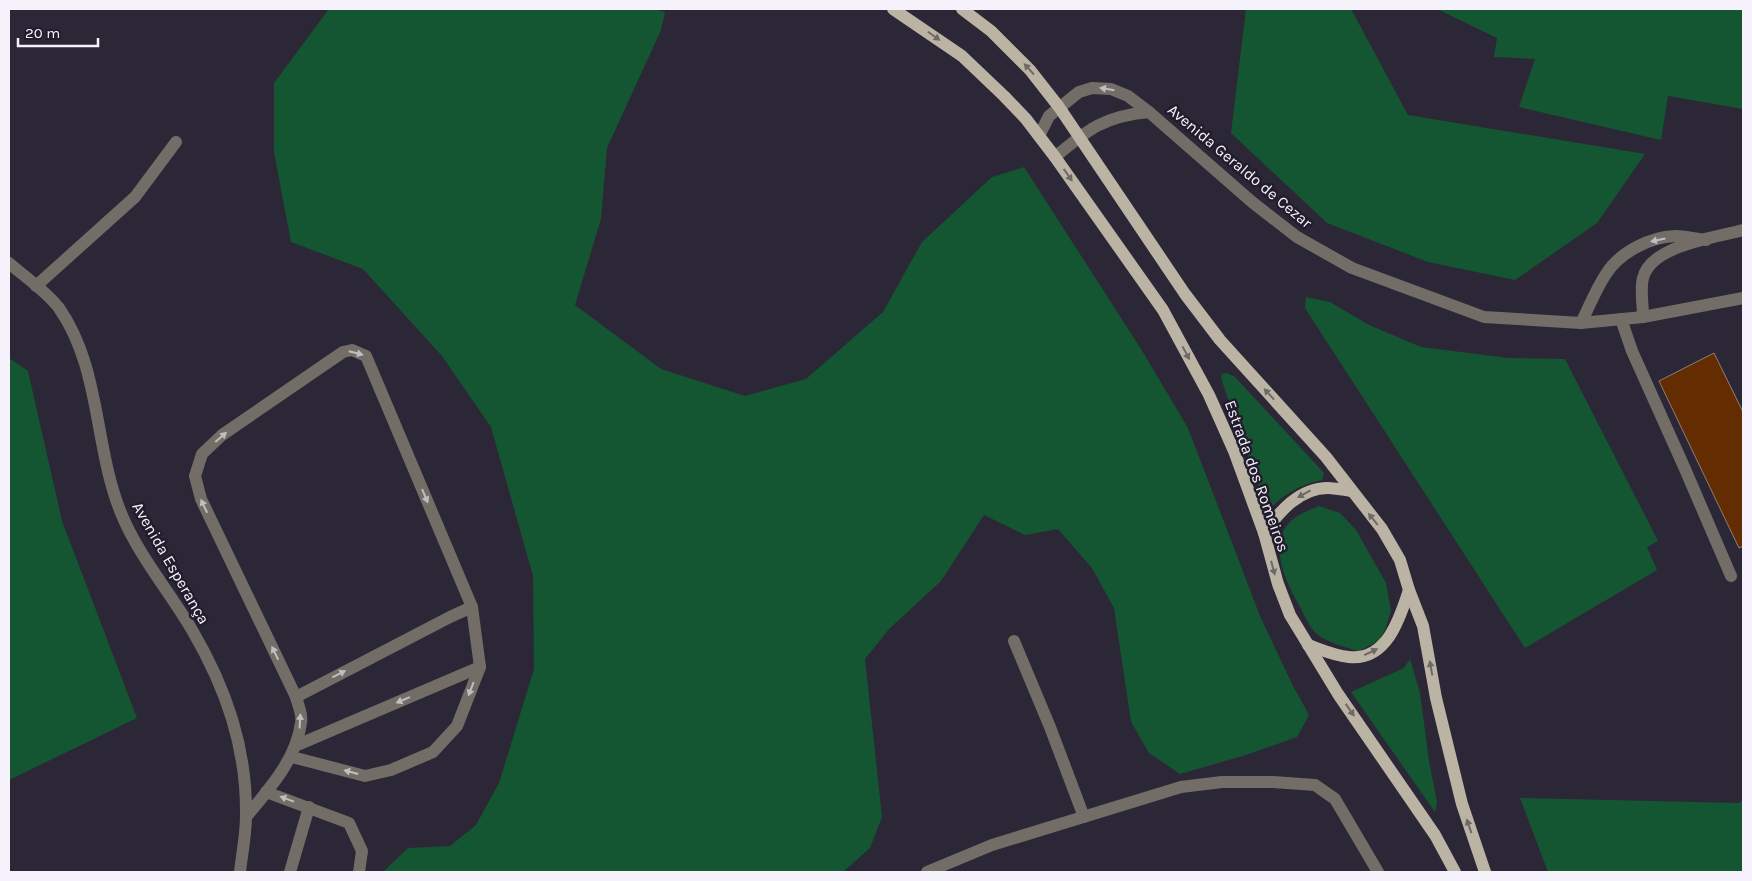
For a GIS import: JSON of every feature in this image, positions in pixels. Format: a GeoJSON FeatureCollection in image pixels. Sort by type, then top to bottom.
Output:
{"type":"FeatureCollection","features":[{"type":"Feature","properties":{"kind":"main road","name":"Estrada dos Romeiros"},"geometry":{"type":"LineString","coordinates":[[893,9],[962,56],[1004,96],[1055,157],[1163,310],[1209,395],[1234,451],[1264,533],[1278,584],[1290,616],[1338,694],[1435,835],[1455,872]]}},
{"type":"Feature","properties":{"kind":"main road"},"geometry":{"type":"LineString","coordinates":[[962,9],[991,31],[1030,70],[1059,107],[1185,294],[1220,340],[1326,457],[1382,529],[1400,560],[1423,626],[1436,698],[1462,804],[1485,872]]}},
{"type":"Feature","properties":{"kind":"main road"},"geometry":{"type":"LineString","coordinates":[[1264,533],[1278,513],[1297,497],[1312,490],[1328,488],[1351,491]]}},
{"type":"Feature","properties":{"kind":"main road"},"geometry":{"type":"LineString","coordinates":[[1308,645],[1333,654],[1351,657],[1365,656],[1377,651],[1388,639],[1399,621],[1409,590]]}},
{"type":"Feature","properties":{"kind":"street","name":"Avenida Geraldo de Cezar"},"geometry":{"type":"LineString","coordinates":[[1039,136],[1050,116],[1079,92],[1092,88],[1111,89],[1128,96],[1149,112],[1252,202],[1297,237],[1352,268],[1484,317],[1581,323],[1643,317],[1743,298]]}},
{"type":"Feature","properties":{"kind":"street"},"geometry":{"type":"LineString","coordinates":[[1055,157],[1079,136],[1107,120],[1119,116],[1149,112]]}},
{"type":"Feature","properties":{"kind":"street"},"geometry":{"type":"LineString","coordinates":[[36,286],[135,197],[176,142]]}},
{"type":"Feature","properties":{"kind":"street"},"geometry":{"type":"LineString","coordinates":[[1643,317],[1643,278],[1648,266],[1656,257],[1671,248],[1743,230]]}},
{"type":"Feature","properties":{"kind":"street"},"geometry":{"type":"LineString","coordinates":[[1581,323],[1606,272],[1620,258],[1636,247],[1652,240],[1675,236],[1706,240]]}},
{"type":"Feature","properties":{"kind":"street","name":"Avenida Esperança"},"geometry":{"type":"LineString","coordinates":[[9,263],[58,307],[72,331],[94,396],[109,480],[122,515],[140,549],[192,630],[219,683],[231,713],[241,749],[244,774],[246,817],[240,872]]}},
{"type":"Feature","properties":{"kind":"street"},"geometry":{"type":"LineString","coordinates":[[1621,319],[1632,351],[1731,576]]}},
{"type":"Feature","properties":{"kind":"street"},"geometry":{"type":"LineString","coordinates":[[246,817],[266,792],[293,751],[302,722],[296,697],[201,499],[195,476],[202,454],[222,435],[343,352],[352,350],[366,356],[472,607],[480,666],[457,726],[433,752],[391,770],[365,776],[293,751]]}},
{"type":"Feature","properties":{"kind":"street"},"geometry":{"type":"LineString","coordinates":[[296,697],[472,607]]}},
{"type":"Feature","properties":{"kind":"street"},"geometry":{"type":"LineString","coordinates":[[1014,640],[1050,726],[1084,817]]}},
{"type":"Feature","properties":{"kind":"street"},"geometry":{"type":"LineString","coordinates":[[293,751],[480,666]]}},
{"type":"Feature","properties":{"kind":"street"},"geometry":{"type":"LineString","coordinates":[[927,872],[992,845],[1181,787],[1230,782],[1273,782],[1315,785],[1335,799],[1378,872]]}},
{"type":"Feature","properties":{"kind":"street"},"geometry":{"type":"LineString","coordinates":[[266,792],[349,823],[362,850],[359,872]]}},
{"type":"Feature","properties":{"kind":"street"},"geometry":{"type":"LineString","coordinates":[[290,872],[309,807]]}},
{"type":"Feature","properties":{"kind":"green space"},"geometry":{"type":"Polygon","coordinates":[[[329,9],[655,9],[665,12],[661,30],[607,148],[601,219],[575,305],[661,369],[745,396],[806,379],[883,312],[922,242],[992,177],[1024,167],[1141,349],[1188,428],[1260,616],[1309,715],[1297,737],[1246,755],[1180,774],[1149,753],[1131,722],[1114,608],[1092,568],[1058,529],[1025,535],[984,515],[941,581],[889,629],[865,659],[882,817],[870,848],[843,872],[383,872],[408,848],[450,846],[476,825],[499,783],[534,669],[533,576],[491,427],[442,356],[363,269],[291,242],[274,152],[274,83],[329,9]]]}},
{"type":"Feature","properties":{"kind":"green space"},"geometry":{"type":"Polygon","coordinates":[[[1246,9],[1351,9],[1408,115],[1645,154],[1597,223],[1515,280],[1428,262],[1327,223],[1231,133],[1246,9]]]}},
{"type":"Feature","properties":{"kind":"green space"},"geometry":{"type":"Polygon","coordinates":[[[1437,9],[1743,9],[1743,109],[1668,96],[1661,140],[1519,107],[1535,59],[1494,57],[1497,38],[1437,9]]]}},
{"type":"Feature","properties":{"kind":"green space"},"geometry":{"type":"Polygon","coordinates":[[[1306,297],[1330,302],[1369,325],[1421,347],[1508,358],[1565,359],[1658,541],[1647,547],[1657,570],[1525,648],[1305,308],[1306,297]]]}},
{"type":"Feature","properties":{"kind":"green space"},"geometry":{"type":"Polygon","coordinates":[[[9,358],[28,371],[62,521],[137,718],[9,780],[9,358]]]}},
{"type":"Feature","properties":{"kind":"green space"},"geometry":{"type":"Polygon","coordinates":[[[1227,373],[1235,377],[1324,473],[1322,480],[1306,484],[1292,491],[1267,512],[1221,378],[1222,374],[1227,373]]]}},
{"type":"Feature","properties":{"kind":"green space"},"geometry":{"type":"Polygon","coordinates":[[[1319,506],[1340,513],[1356,530],[1386,583],[1391,611],[1385,630],[1378,641],[1359,651],[1332,642],[1314,631],[1288,585],[1284,573],[1280,550],[1281,539],[1285,529],[1292,520],[1319,506]]]}},
{"type":"Feature","properties":{"kind":"green space"},"geometry":{"type":"Polygon","coordinates":[[[1410,659],[1420,693],[1429,761],[1437,802],[1435,812],[1351,692],[1404,668],[1410,659]]]}},
{"type":"Feature","properties":{"kind":"green space"},"geometry":{"type":"Polygon","coordinates":[[[1520,798],[1738,803],[1743,801],[1743,872],[1548,872],[1520,798]]]}},
{"type":"Feature","properties":{"kind":"building"},"geometry":{"type":"Polygon","coordinates":[[[1714,353],[1743,412],[1743,546],[1739,548],[1659,381],[1714,353]]]}}]}
